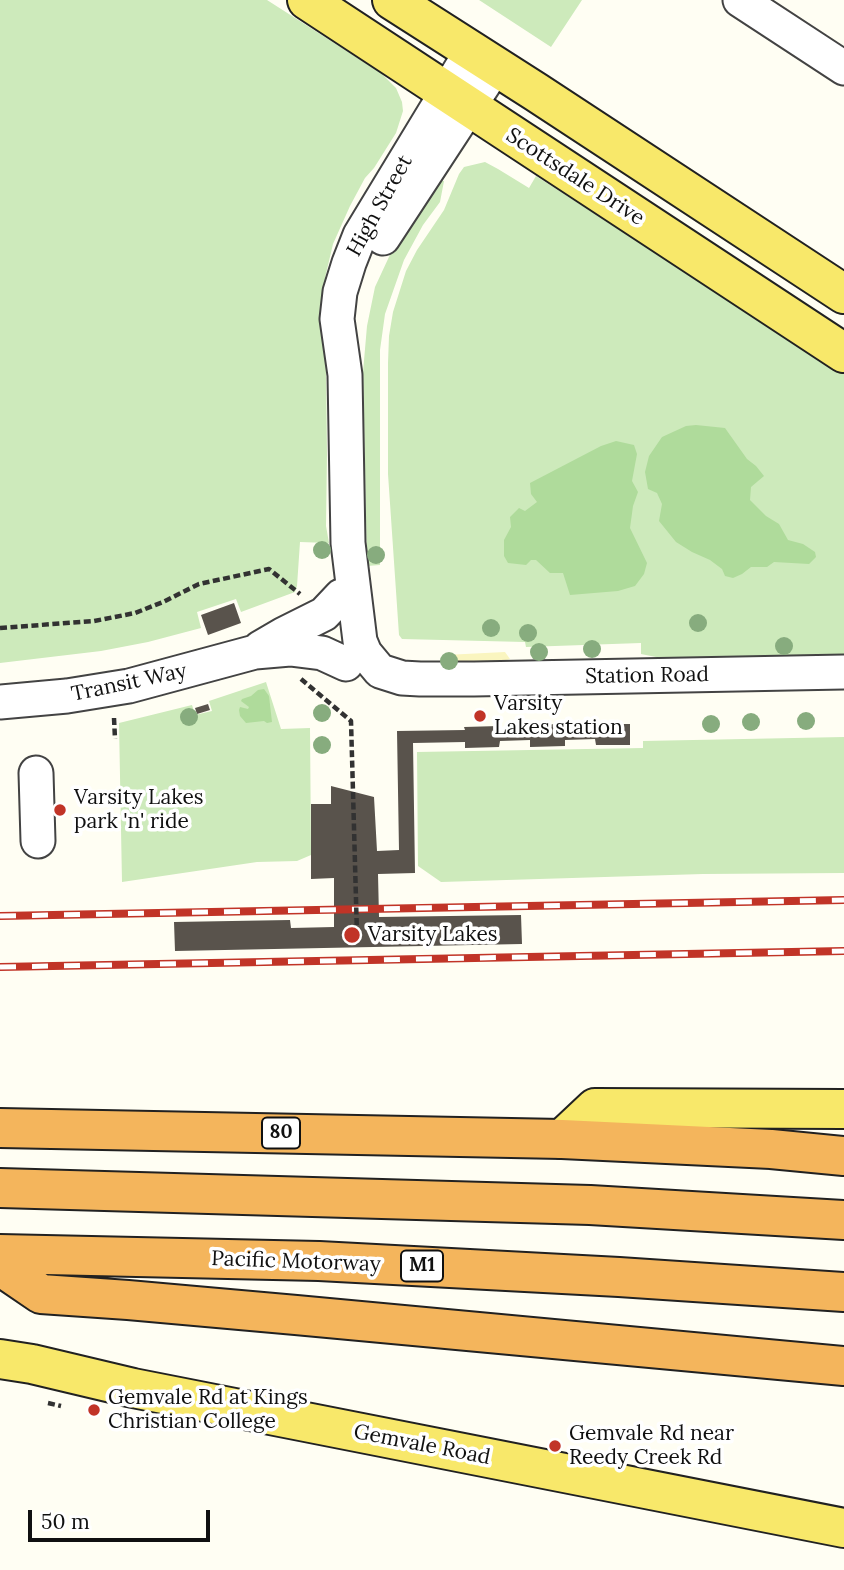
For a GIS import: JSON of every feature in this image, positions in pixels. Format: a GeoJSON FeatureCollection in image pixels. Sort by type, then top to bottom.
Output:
{"type":"FeatureCollection","features":[{"type":"Feature","properties":{"kind":"highway","name":"80"},"geometry":{"type":"LineString","coordinates":[[0,1128],[562,1139],[771,1149],[844,1156]]}},
{"type":"Feature","properties":{"kind":"highway"},"geometry":{"type":"LineString","coordinates":[[0,1188],[590,1205],[844,1220]]}},
{"type":"Feature","properties":{"kind":"highway","name":"Pacific Motorway"},"geometry":{"type":"LineString","coordinates":[[0,1254],[319,1261],[844,1292]]}},
{"type":"Feature","properties":{"kind":"highway"},"geometry":{"type":"LineString","coordinates":[[0,1266],[41,1294],[844,1366]]}},
{"type":"Feature","properties":{"kind":"main road","name":"Scottsdale Drive"},"geometry":{"type":"LineString","coordinates":[[307,0],[844,353]]}},
{"type":"Feature","properties":{"kind":"main road"},"geometry":{"type":"LineString","coordinates":[[392,0],[844,294]]}},
{"type":"Feature","properties":{"kind":"main road"},"geometry":{"type":"LineString","coordinates":[[562,1139],[595,1108],[844,1109]]}},
{"type":"Feature","properties":{"kind":"main road","name":"Gemvale Road"},"geometry":{"type":"LineString","coordinates":[[0,1359],[133,1388],[844,1528]]}},
{"type":"Feature","properties":{"kind":"street"},"geometry":{"type":"LineString","coordinates":[[740,0],[844,68]]}},
{"type":"Feature","properties":{"kind":"street","name":"High Street"},"geometry":{"type":"LineString","coordinates":[[348,544],[345,375],[362,296],[379,245],[458,99],[483,59]]}},
{"type":"Feature","properties":{"kind":"street"},"geometry":{"type":"LineString","coordinates":[[346,664],[338,642],[348,544]]}},
{"type":"Feature","properties":{"kind":"street","name":"Station Road"},"geometry":{"type":"LineString","coordinates":[[348,544],[360,641],[365,653],[380,671],[402,678],[844,672]]}},
{"type":"Feature","properties":{"kind":"street","name":"Transit Way"},"geometry":{"type":"LineString","coordinates":[[255,652],[324,614],[341,596]]}},
{"type":"Feature","properties":{"kind":"street","name":"Transit Way"},"geometry":{"type":"LineString","coordinates":[[0,702],[67,696],[129,686],[255,652],[290,649],[322,653],[346,664]]}},
{"type":"Feature","properties":{"kind":"street","name":"Station Road"},"geometry":{"type":"LineString","coordinates":[[346,664],[362,685],[379,695],[399,699],[461,701],[844,695]]}},
{"type":"Feature","properties":{"kind":"street"},"geometry":{"type":"LineString","coordinates":[[36,773],[38,841]]}},
{"type":"Feature","properties":{"kind":"path"},"geometry":{"type":"LineString","coordinates":[[0,628],[94,621],[135,613],[199,584],[268,569],[306,599]]}},
{"type":"Feature","properties":{"kind":"path"},"geometry":{"type":"LineString","coordinates":[[299,677],[351,721],[357,935]]}},
{"type":"Feature","properties":{"kind":"path"},"geometry":{"type":"LineString","coordinates":[[103,720],[125,716]]}},
{"type":"Feature","properties":{"kind":"path"},"geometry":{"type":"LineString","coordinates":[[114,719],[115,739]]}},
{"type":"Feature","properties":{"kind":"green space"},"geometry":{"type":"Polygon","coordinates":[[[0,0],[267,0],[381,73],[396,88],[403,111],[396,133],[365,178],[350,206],[333,244],[325,278],[326,526],[329,543],[300,542],[295,592],[241,612],[236,599],[197,612],[201,628],[148,642],[101,651],[0,663],[0,0]]]}},
{"type":"Feature","properties":{"kind":"green space"},"geometry":{"type":"Polygon","coordinates":[[[479,0],[582,0],[551,47],[479,0]]]}},
{"type":"Feature","properties":{"kind":"green space"},"geometry":{"type":"Polygon","coordinates":[[[485,162],[529,188],[536,176],[844,374],[844,663],[696,665],[641,654],[641,643],[526,647],[525,642],[402,639],[399,635],[388,474],[388,363],[393,312],[406,271],[444,210],[459,174],[464,167],[485,162]]]}},
{"type":"Feature","properties":{"kind":"green space"},"geometry":{"type":"Polygon","coordinates":[[[437,180],[444,181],[440,202],[423,225],[404,260],[385,314],[380,350],[380,565],[367,566],[363,372],[367,326],[375,287],[401,231],[437,180]]]}},
{"type":"Feature","properties":{"kind":"green space"},"geometry":{"type":"Polygon","coordinates":[[[686,426],[725,428],[747,459],[756,466],[764,476],[751,487],[750,500],[766,516],[779,524],[788,540],[803,544],[815,552],[816,557],[809,564],[774,562],[767,567],[751,567],[733,578],[725,576],[722,569],[710,560],[676,542],[659,521],[662,504],[657,493],[648,489],[645,472],[649,456],[662,437],[686,426]]]}},
{"type":"Feature","properties":{"kind":"green space"},"geometry":{"type":"Polygon","coordinates":[[[616,441],[634,445],[637,454],[632,481],[638,492],[630,528],[647,563],[644,574],[635,586],[618,591],[570,595],[563,573],[550,573],[536,560],[531,560],[526,565],[508,563],[504,556],[504,540],[511,527],[510,517],[519,508],[525,511],[537,502],[531,494],[530,483],[616,441]]]}},
{"type":"Feature","properties":{"kind":"green space"},"geometry":{"type":"Polygon","coordinates":[[[266,682],[281,729],[310,728],[311,855],[297,861],[257,862],[122,882],[119,723],[192,705],[195,715],[212,711],[209,701],[266,682]]]}},
{"type":"Feature","properties":{"kind":"green space"},"geometry":{"type":"Polygon","coordinates":[[[264,689],[269,696],[272,722],[246,723],[239,710],[240,707],[249,707],[242,699],[264,689]]]}},
{"type":"Feature","properties":{"kind":"green space"},"geometry":{"type":"Polygon","coordinates":[[[844,737],[844,873],[703,874],[441,882],[418,866],[417,752],[643,748],[643,741],[844,737]]]}},
{"type":"Feature","properties":{"kind":"sand"},"geometry":{"type":"Polygon","coordinates":[[[505,652],[510,659],[486,666],[445,668],[445,655],[505,652]]]}},
{"type":"Feature","properties":{"kind":"building"},"geometry":{"type":"Polygon","coordinates":[[[234,603],[241,623],[208,635],[201,615],[234,603]]]}},
{"type":"Feature","properties":{"kind":"building"},"geometry":{"type":"Polygon","coordinates":[[[208,704],[210,710],[197,714],[195,708],[208,704]]]}},
{"type":"Feature","properties":{"kind":"building"},"geometry":{"type":"Polygon","coordinates":[[[564,724],[564,727],[596,727],[596,724],[630,724],[630,745],[596,745],[595,739],[565,740],[565,746],[530,747],[530,740],[500,741],[499,747],[465,748],[465,742],[413,743],[415,873],[378,874],[379,917],[521,915],[522,944],[175,951],[174,922],[290,920],[291,928],[334,927],[334,878],[311,879],[311,804],[331,804],[331,786],[374,797],[377,851],[399,850],[397,731],[465,730],[464,727],[499,726],[499,729],[530,728],[529,725],[564,724]]]}},
{"type":"Feature","properties":{"kind":"railway"},"geometry":{"type":"LineString","coordinates":[[0,916],[844,900]]}},
{"type":"Feature","properties":{"kind":"railway"},"geometry":{"type":"LineString","coordinates":[[0,967],[844,951]]}},
{"type":"Feature","properties":{"kind":"place","name":"Varsity Lakes station"},"geometry":{"type":"Point","coordinates":[480,716]}},
{"type":"Feature","properties":{"kind":"place","name":"Varsity Lakes park 'n' ride"},"geometry":{"type":"Point","coordinates":[60,810]}},
{"type":"Feature","properties":{"kind":"place","name":"Varsity Lakes"},"geometry":{"type":"Point","coordinates":[352,935]}},
{"type":"Feature","properties":{"kind":"place","name":"Gemvale Rd at Kings Christian College"},"geometry":{"type":"Point","coordinates":[94,1410]}},
{"type":"Feature","properties":{"kind":"place","name":"Gemvale Rd near Reedy Creek Rd"},"geometry":{"type":"Point","coordinates":[555,1446]}}]}
